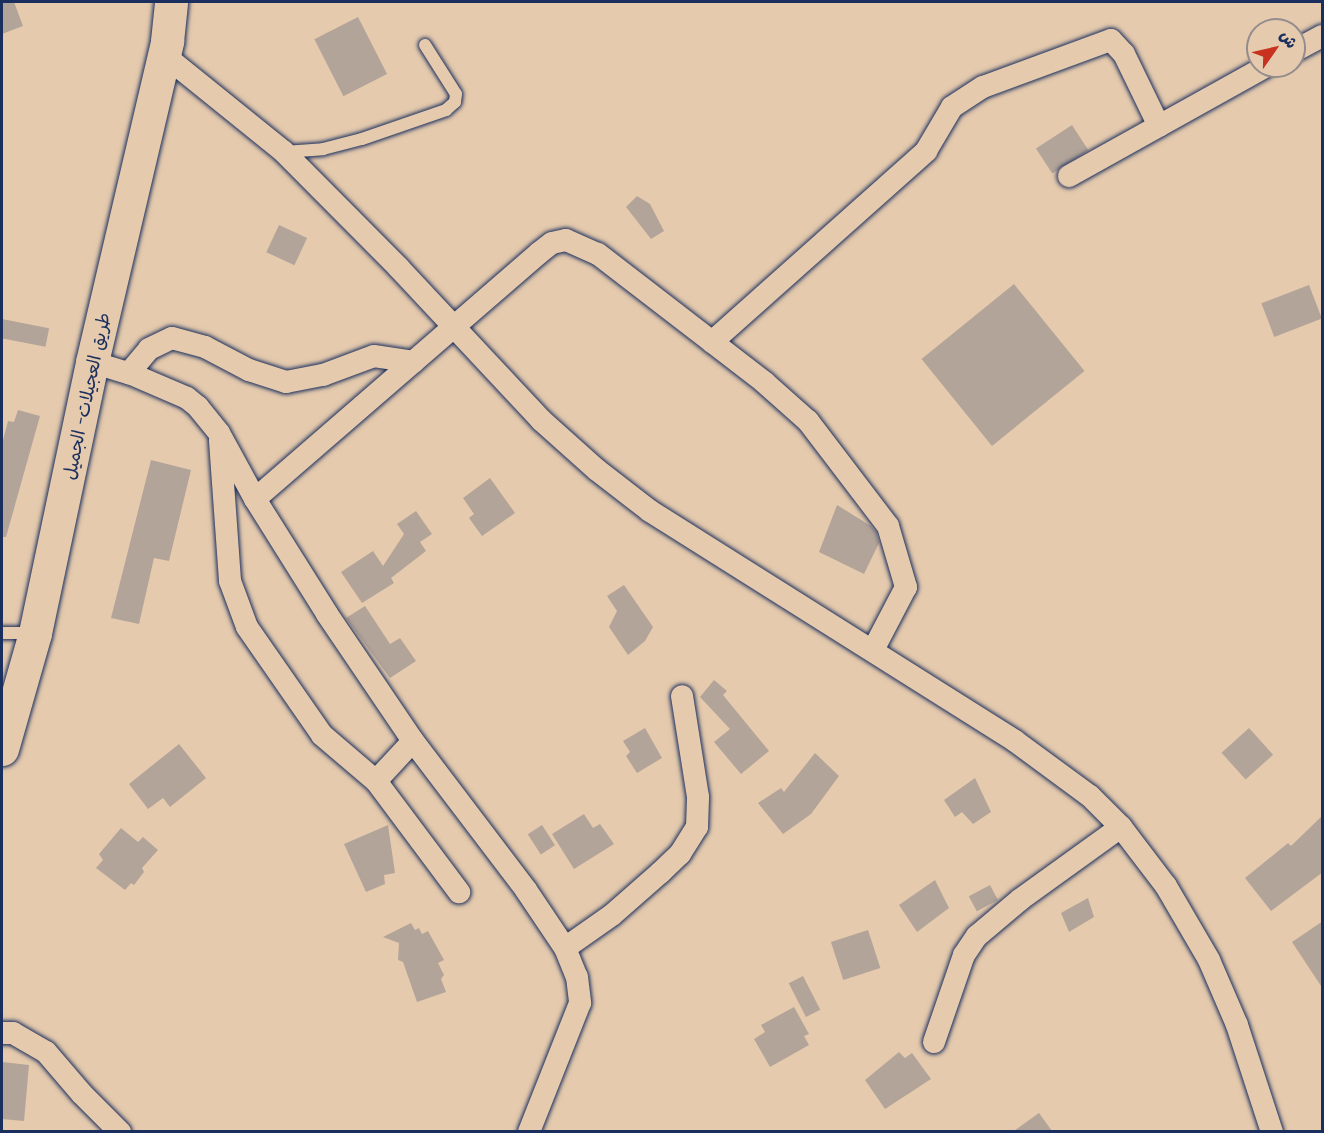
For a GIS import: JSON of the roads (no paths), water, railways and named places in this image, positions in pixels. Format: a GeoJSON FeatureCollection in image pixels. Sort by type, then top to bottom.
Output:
{"type":"FeatureCollection","features":[{"type":"Feature","properties":{"kind":"main road"},"geometry":{"type":"LineString","coordinates":[[166,48],[171,2]]}},
{"type":"Feature","properties":{"kind":"main road"},"geometry":{"type":"LineString","coordinates":[[166,48],[184,2]]}},
{"type":"Feature","properties":{"kind":"main road","name":"طريق العجيلات- الجميل"},"geometry":{"type":"LineString","coordinates":[[2,749],[35,633],[92,362],[166,48]]}},
{"type":"Feature","properties":{"kind":"street"},"geometry":{"type":"LineString","coordinates":[[1306,45],[1323,36]]}},
{"type":"Feature","properties":{"kind":"street"},"geometry":{"type":"LineString","coordinates":[[712,342],[926,151],[952,107],[983,87],[1111,40],[1124,54],[1159,126]]}},
{"type":"Feature","properties":{"kind":"street"},"geometry":{"type":"LineString","coordinates":[[166,48],[284,152],[399,268],[541,420],[597,470],[641,504],[716,555],[873,650],[1015,741],[1090,796],[1121,827],[1166,886],[1209,960],[1237,1025],[1272,1131]]}},
{"type":"Feature","properties":{"kind":"street"},"geometry":{"type":"LineString","coordinates":[[1069,176],[1246,78]]}},
{"type":"Feature","properties":{"kind":"street"},"geometry":{"type":"LineString","coordinates":[[255,499],[539,253],[552,243],[566,240],[598,254],[712,342],[808,421],[888,526],[906,587],[873,650]]}},
{"type":"Feature","properties":{"kind":"street"},"geometry":{"type":"LineString","coordinates":[[129,373],[149,349],[172,338],[205,347],[249,370],[286,382],[323,375],[374,356],[414,362]]}},
{"type":"Feature","properties":{"kind":"street"},"geometry":{"type":"LineString","coordinates":[[92,362],[129,373],[187,398],[198,406],[219,433],[255,499],[327,614],[412,741],[526,890],[565,948],[577,977],[580,1003],[529,1131]]}},
{"type":"Feature","properties":{"kind":"street"},"geometry":{"type":"LineString","coordinates":[[219,433],[230,581],[248,627],[322,735],[376,781],[459,892]]}},
{"type":"Feature","properties":{"kind":"street"},"geometry":{"type":"LineString","coordinates":[[565,948],[612,915],[660,873],[680,854],[697,826],[698,797],[682,696]]}},
{"type":"Feature","properties":{"kind":"street"},"geometry":{"type":"LineString","coordinates":[[376,781],[412,741]]}},
{"type":"Feature","properties":{"kind":"street"},"geometry":{"type":"LineString","coordinates":[[934,1042],[964,955],[978,936],[1021,899],[1121,827]]}},
{"type":"Feature","properties":{"kind":"street"},"geometry":{"type":"LineString","coordinates":[[2,1033],[14,1033],[46,1052],[82,1094],[120,1131]]}},
{"type":"Feature","properties":{"kind":"lane"},"geometry":{"type":"LineString","coordinates":[[284,152],[323,149],[362,139],[446,110],[455,102],[456,94],[425,45]]}},
{"type":"Feature","properties":{"kind":"lane"},"geometry":{"type":"LineString","coordinates":[[2,633],[35,633]]}}]}
